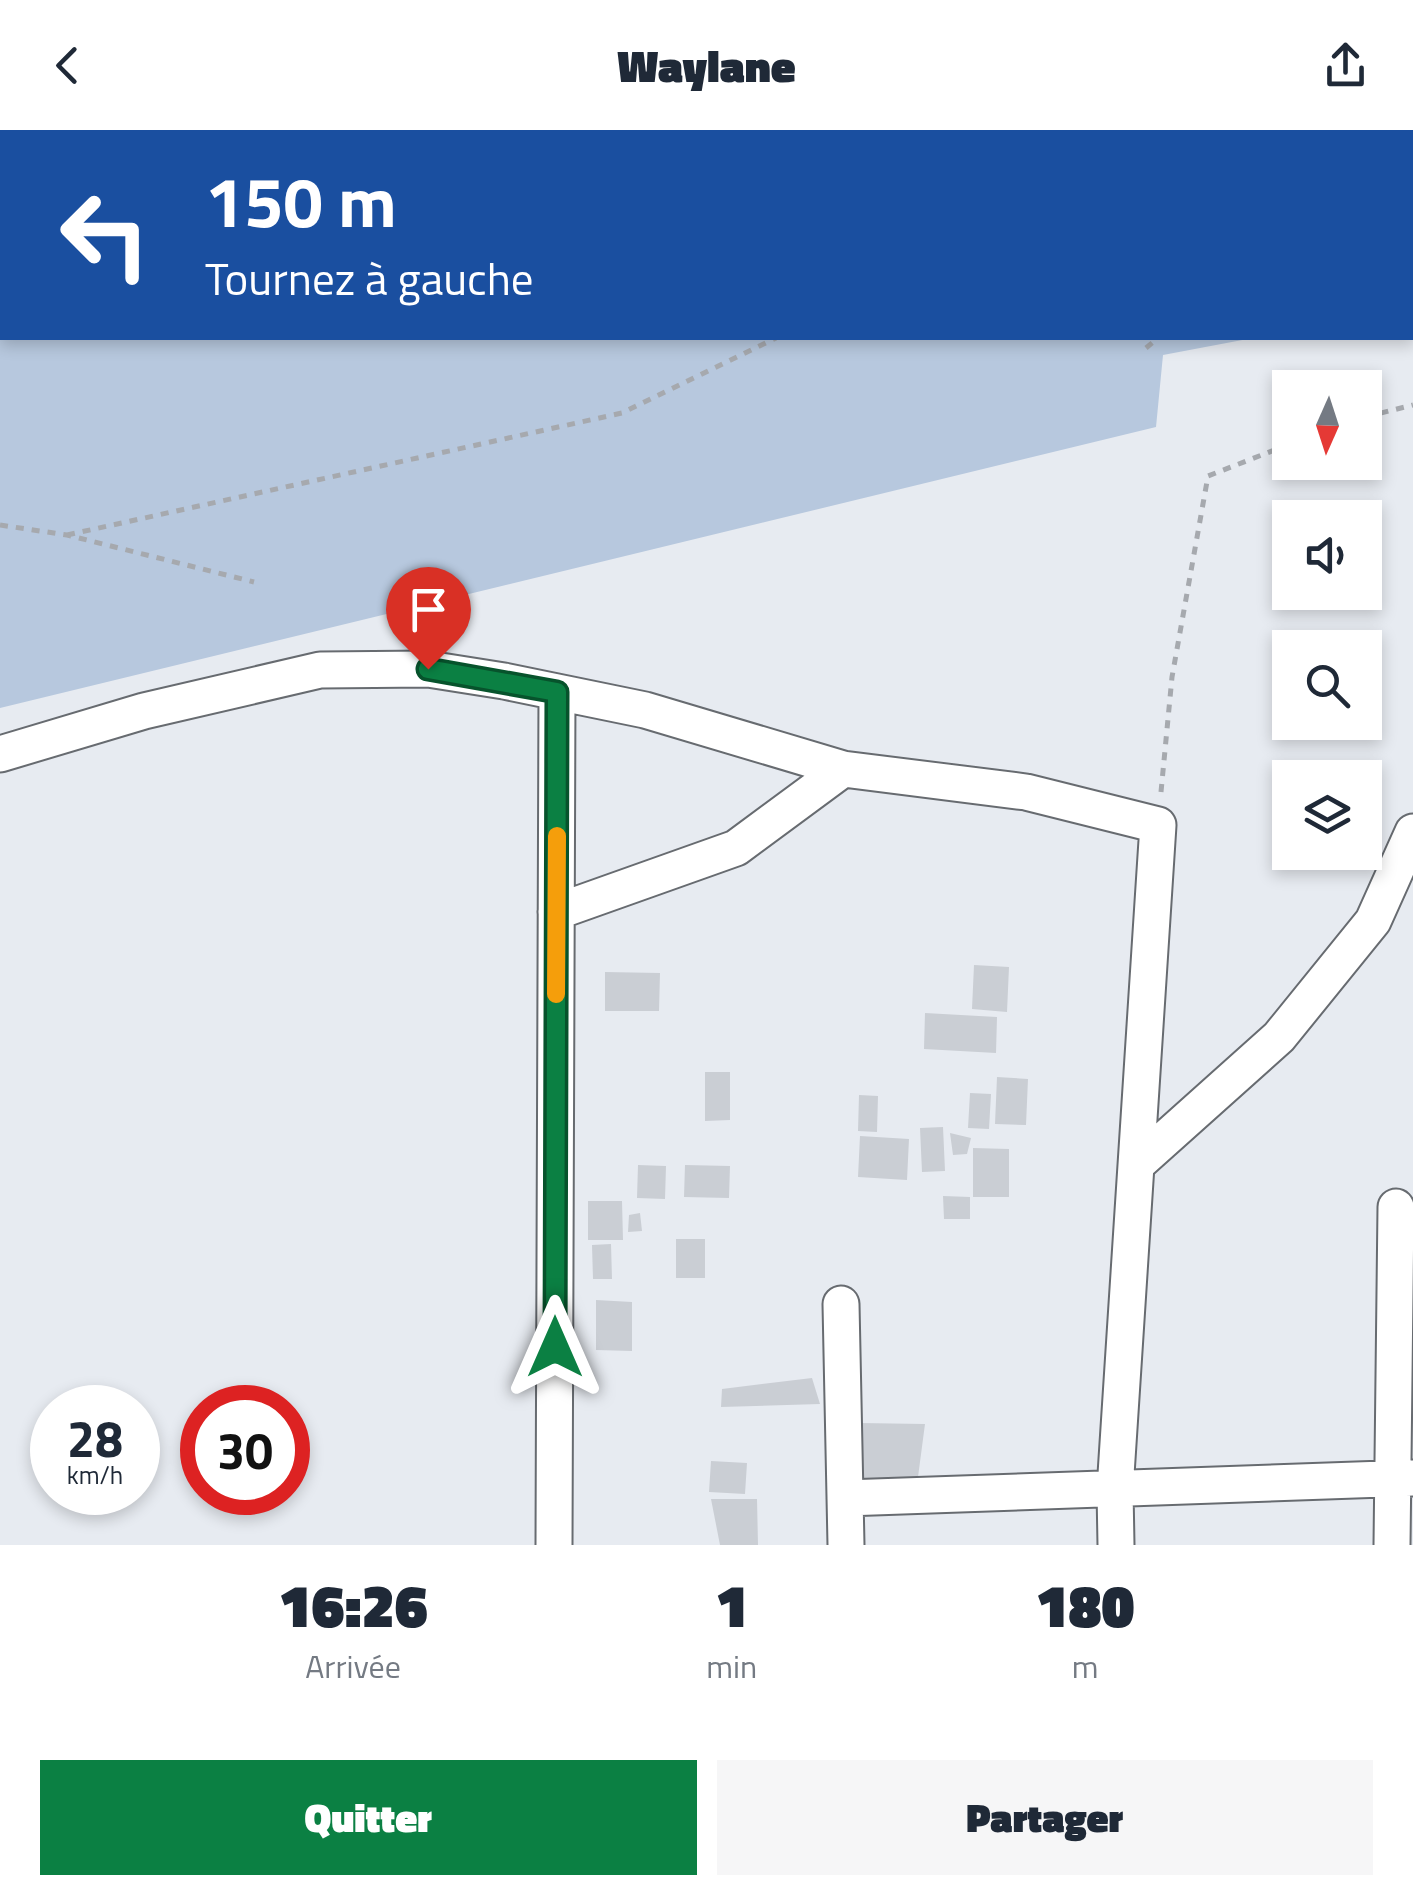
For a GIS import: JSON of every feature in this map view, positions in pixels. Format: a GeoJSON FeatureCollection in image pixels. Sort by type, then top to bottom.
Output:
{"type":"FeatureCollection","features":[{"type":"Feature","properties":{"kind":"street"},"geometry":{"type":"LineString","coordinates":[[0,754],[144,711],[320,670],[428,669],[645,710],[843,770],[1026,792],[1158,825],[1115,1490],[1116,1545]]}},
{"type":"Feature","properties":{"kind":"street"},"geometry":{"type":"LineString","coordinates":[[554,1545],[557,692]]}},
{"type":"Feature","properties":{"kind":"street"},"geometry":{"type":"LineString","coordinates":[[556,912],[736,848],[843,770]]}},
{"type":"Feature","properties":{"kind":"street"},"geometry":{"type":"LineString","coordinates":[[1136,1165],[1279,1037],[1373,922],[1413,832]]}},
{"type":"Feature","properties":{"kind":"street"},"geometry":{"type":"LineString","coordinates":[[1392,1545],[1402,1478],[1396,1208]]}},
{"type":"Feature","properties":{"kind":"street"},"geometry":{"type":"LineString","coordinates":[[841,1304],[846,1545]]}},
{"type":"Feature","properties":{"kind":"street"},"geometry":{"type":"LineString","coordinates":[[845,1498],[1402,1478]]}},
{"type":"Feature","properties":{"kind":"path"},"geometry":{"type":"LineString","coordinates":[[67,535],[622,413],[772,340]]}},
{"type":"Feature","properties":{"kind":"path"},"geometry":{"type":"LineString","coordinates":[[1146,348],[1156,340]]}},
{"type":"Feature","properties":{"kind":"path"},"geometry":{"type":"LineString","coordinates":[[1382,413],[1413,405]]}},
{"type":"Feature","properties":{"kind":"path"},"geometry":{"type":"LineString","coordinates":[[1158,825],[1172,677],[1208,476],[1272,451]]}},
{"type":"Feature","properties":{"kind":"path"},"geometry":{"type":"LineString","coordinates":[[0,525],[67,535],[254,582]]}},
{"type":"Feature","properties":{"kind":"shaded area"},"geometry":{"type":"Polygon","coordinates":[[[0,340],[1242,340],[1163,355],[1156,427],[0,708],[0,340]]]}},
{"type":"Feature","properties":{"kind":"building"},"geometry":{"type":"Polygon","coordinates":[[[974,965],[1009,967],[1007,1012],[972,1009],[974,965]]]}},
{"type":"Feature","properties":{"kind":"building"},"geometry":{"type":"Polygon","coordinates":[[[605,972],[660,973],[659,1011],[605,1011],[605,972]]]}},
{"type":"Feature","properties":{"kind":"building"},"geometry":{"type":"Polygon","coordinates":[[[925,1013],[997,1017],[996,1053],[924,1049],[925,1013]]]}},
{"type":"Feature","properties":{"kind":"building"},"geometry":{"type":"Polygon","coordinates":[[[705,1072],[730,1072],[730,1120],[705,1121],[705,1072]]]}},
{"type":"Feature","properties":{"kind":"building"},"geometry":{"type":"Polygon","coordinates":[[[997,1077],[1028,1079],[1026,1125],[995,1124],[997,1077]]]}},
{"type":"Feature","properties":{"kind":"building"},"geometry":{"type":"Polygon","coordinates":[[[970,1093],[991,1094],[989,1129],[968,1128],[970,1093]]]}},
{"type":"Feature","properties":{"kind":"building"},"geometry":{"type":"Polygon","coordinates":[[[859,1095],[878,1096],[877,1132],[858,1131],[859,1095]]]}},
{"type":"Feature","properties":{"kind":"building"},"geometry":{"type":"Polygon","coordinates":[[[943,1127],[945,1171],[922,1172],[920,1128],[943,1127]]]}},
{"type":"Feature","properties":{"kind":"building"},"geometry":{"type":"Polygon","coordinates":[[[950,1133],[971,1138],[967,1154],[953,1155],[950,1133]]]}},
{"type":"Feature","properties":{"kind":"building"},"geometry":{"type":"Polygon","coordinates":[[[860,1136],[909,1139],[907,1180],[858,1177],[860,1136]]]}},
{"type":"Feature","properties":{"kind":"building"},"geometry":{"type":"Polygon","coordinates":[[[973,1148],[1009,1149],[1009,1197],[973,1197],[973,1148]]]}},
{"type":"Feature","properties":{"kind":"building"},"geometry":{"type":"Polygon","coordinates":[[[638,1165],[666,1166],[665,1199],[637,1198],[638,1165]]]}},
{"type":"Feature","properties":{"kind":"building"},"geometry":{"type":"Polygon","coordinates":[[[685,1165],[730,1166],[729,1198],[684,1197],[685,1165]]]}},
{"type":"Feature","properties":{"kind":"building"},"geometry":{"type":"Polygon","coordinates":[[[943,1196],[970,1197],[970,1219],[944,1219],[943,1196]]]}},
{"type":"Feature","properties":{"kind":"building"},"geometry":{"type":"Polygon","coordinates":[[[588,1201],[622,1201],[623,1240],[588,1240],[588,1201]]]}},
{"type":"Feature","properties":{"kind":"building"},"geometry":{"type":"Polygon","coordinates":[[[640,1213],[642,1231],[628,1232],[629,1215],[640,1213]]]}},
{"type":"Feature","properties":{"kind":"building"},"geometry":{"type":"Polygon","coordinates":[[[676,1239],[705,1239],[705,1278],[676,1278],[676,1239]]]}},
{"type":"Feature","properties":{"kind":"building"},"geometry":{"type":"Polygon","coordinates":[[[611,1244],[612,1279],[593,1279],[592,1245],[611,1244]]]}},
{"type":"Feature","properties":{"kind":"building"},"geometry":{"type":"Polygon","coordinates":[[[596,1300],[632,1302],[632,1351],[596,1350],[596,1300]]]}},
{"type":"Feature","properties":{"kind":"building"},"geometry":{"type":"Polygon","coordinates":[[[812,1378],[820,1404],[721,1407],[722,1389],[812,1378]]]}},
{"type":"Feature","properties":{"kind":"building"},"geometry":{"type":"Polygon","coordinates":[[[859,1423],[925,1424],[918,1477],[859,1479],[859,1423]]]}},
{"type":"Feature","properties":{"kind":"building"},"geometry":{"type":"Polygon","coordinates":[[[711,1461],[747,1463],[745,1494],[709,1492],[711,1461]]]}},
{"type":"Feature","properties":{"kind":"building"},"geometry":{"type":"Polygon","coordinates":[[[711,1499],[757,1499],[758,1545],[720,1545],[711,1499]]]}},
{"type":"Feature","properties":{"kind":"slow traffic"},"geometry":{"type":"LineString","coordinates":[[556,994],[557,836]]}},
{"type":"Feature","properties":{"kind":"route"},"geometry":{"type":"LineString","coordinates":[[428,669],[557,692],[555,1347]]}}]}
